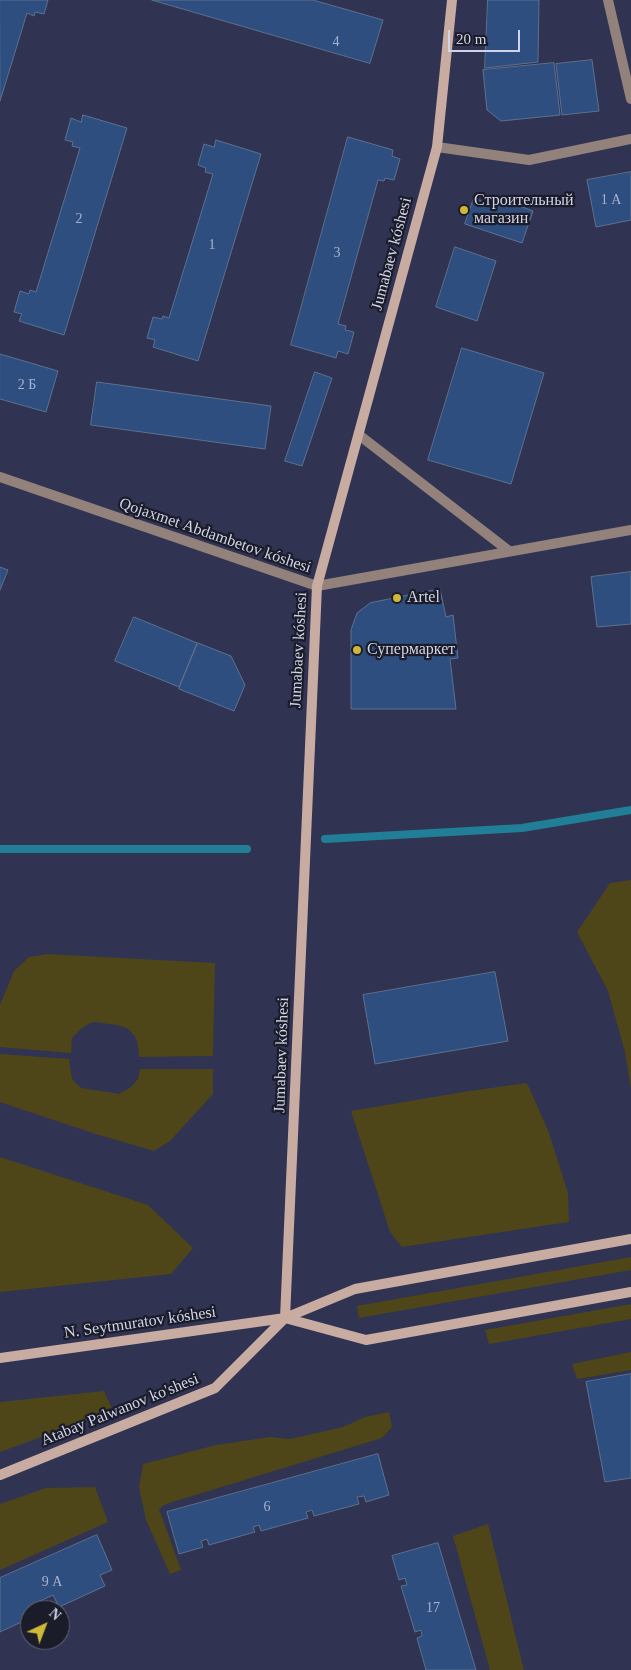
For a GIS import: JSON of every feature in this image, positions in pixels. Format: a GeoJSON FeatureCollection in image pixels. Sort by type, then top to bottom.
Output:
{"type":"FeatureCollection","features":[{"type":"Feature","properties":{"kind":"street","name":"Jumabaev kóshesi"},"geometry":{"type":"LineString","coordinates":[[285,1318],[317,586],[437,147],[452,0]]}},
{"type":"Feature","properties":{"kind":"street"},"geometry":{"type":"LineString","coordinates":[[608,0],[631,99]]}},
{"type":"Feature","properties":{"kind":"street"},"geometry":{"type":"LineString","coordinates":[[437,147],[529,160],[631,139]]}},
{"type":"Feature","properties":{"kind":"street"},"geometry":{"type":"LineString","coordinates":[[359,435],[509,552]]}},
{"type":"Feature","properties":{"kind":"street","name":"Qojaxmet Abdambetov kóshesi"},"geometry":{"type":"LineString","coordinates":[[0,478],[317,586],[631,530]]}},
{"type":"Feature","properties":{"kind":"street"},"geometry":{"type":"LineString","coordinates":[[285,1318],[355,1289],[631,1239]]}},
{"type":"Feature","properties":{"kind":"street"},"geometry":{"type":"LineString","coordinates":[[285,1318],[366,1340],[631,1292]]}},
{"type":"Feature","properties":{"kind":"street","name":"N. Seytmuratov kóshesi"},"geometry":{"type":"LineString","coordinates":[[0,1358],[285,1318]]}},
{"type":"Feature","properties":{"kind":"street","name":"Atabay Palwanov ko'shesi"},"geometry":{"type":"LineString","coordinates":[[0,1476],[215,1388],[285,1318]]}},
{"type":"Feature","properties":{"kind":"shaded area"},"geometry":{"type":"Polygon","coordinates":[[[631,880],[631,1089],[625,1052],[608,991],[577,932],[610,883],[631,880]]]}},
{"type":"Feature","properties":{"kind":"shaded area"},"geometry":{"type":"Polygon","coordinates":[[[47,954],[215,963],[213,1056],[139,1057],[138,1043],[133,1033],[118,1025],[94,1022],[85,1026],[72,1038],[71,1053],[0,1047],[0,1005],[14,971],[29,957],[47,954]]]}},
{"type":"Feature","properties":{"kind":"shaded area"},"geometry":{"type":"Polygon","coordinates":[[[0,1054],[69,1059],[72,1079],[81,1088],[119,1094],[131,1087],[138,1079],[140,1069],[213,1069],[213,1094],[170,1141],[154,1151],[0,1102],[0,1054]]]}},
{"type":"Feature","properties":{"kind":"shaded area"},"geometry":{"type":"Polygon","coordinates":[[[527,1083],[549,1133],[568,1193],[569,1222],[402,1247],[390,1232],[351,1111],[527,1083]]]}},
{"type":"Feature","properties":{"kind":"shaded area"},"geometry":{"type":"Polygon","coordinates":[[[0,1157],[148,1205],[193,1248],[171,1274],[0,1292],[0,1157]]]}},
{"type":"Feature","properties":{"kind":"shaded area"},"geometry":{"type":"Polygon","coordinates":[[[631,1257],[631,1270],[359,1318],[357,1306],[631,1257]]]}},
{"type":"Feature","properties":{"kind":"shaded area"},"geometry":{"type":"Polygon","coordinates":[[[631,1304],[631,1319],[489,1344],[485,1330],[631,1304]]]}},
{"type":"Feature","properties":{"kind":"shaded area"},"geometry":{"type":"Polygon","coordinates":[[[631,1352],[631,1370],[577,1379],[572,1364],[631,1352]]]}},
{"type":"Feature","properties":{"kind":"shaded area"},"geometry":{"type":"Polygon","coordinates":[[[104,1391],[113,1411],[0,1452],[0,1402],[104,1391]]]}},
{"type":"Feature","properties":{"kind":"shaded area"},"geometry":{"type":"Polygon","coordinates":[[[389,1412],[392,1427],[382,1438],[166,1504],[159,1509],[181,1570],[170,1574],[146,1520],[139,1487],[143,1464],[216,1445],[270,1437],[290,1439],[343,1427],[365,1417],[389,1412]]]}},
{"type":"Feature","properties":{"kind":"shaded area"},"geometry":{"type":"Polygon","coordinates":[[[95,1487],[108,1522],[0,1570],[0,1504],[46,1488],[95,1487]]]}},
{"type":"Feature","properties":{"kind":"shaded area"},"geometry":{"type":"Polygon","coordinates":[[[488,1524],[524,1670],[490,1670],[453,1536],[488,1524]]]}},
{"type":"Feature","properties":{"kind":"building"},"geometry":{"type":"Polygon","coordinates":[[[0,0],[48,0],[44,14],[35,12],[34,16],[27,13],[0,101],[0,0]]]}},
{"type":"Feature","properties":{"kind":"building"},"geometry":{"type":"Polygon","coordinates":[[[152,0],[313,0],[383,20],[370,63],[152,0]]]}},
{"type":"Feature","properties":{"kind":"building"},"geometry":{"type":"Polygon","coordinates":[[[488,0],[539,0],[538,62],[485,68],[488,0]]]}},
{"type":"Feature","properties":{"kind":"building"},"geometry":{"type":"Polygon","coordinates":[[[592,60],[599,111],[562,115],[556,64],[592,60]]]}},
{"type":"Feature","properties":{"kind":"building"},"geometry":{"type":"Polygon","coordinates":[[[554,63],[560,115],[501,121],[487,110],[483,70],[554,63]]]}},
{"type":"Feature","properties":{"kind":"building"},"geometry":{"type":"Polygon","coordinates":[[[83,115],[127,128],[64,335],[19,321],[22,314],[14,312],[20,291],[29,294],[30,290],[36,292],[80,148],[72,146],[73,142],[65,140],[71,118],[81,122],[83,115]]]}},
{"type":"Feature","properties":{"kind":"building"},"geometry":{"type":"Polygon","coordinates":[[[348,137],[393,150],[392,156],[400,159],[394,180],[385,178],[384,181],[378,180],[338,324],[346,326],[345,330],[354,332],[348,354],[338,351],[336,358],[291,345],[348,137]]]}},
{"type":"Feature","properties":{"kind":"building"},"geometry":{"type":"Polygon","coordinates":[[[216,140],[261,154],[198,361],[153,347],[155,340],[147,338],[153,317],[162,319],[163,316],[169,318],[213,174],[205,172],[206,168],[198,165],[204,144],[214,147],[216,140]]]}},
{"type":"Feature","properties":{"kind":"building"},"geometry":{"type":"Polygon","coordinates":[[[631,172],[631,220],[596,227],[587,180],[631,172]]]}},
{"type":"Feature","properties":{"kind":"building"},"geometry":{"type":"Polygon","coordinates":[[[474,198],[495,206],[498,198],[533,211],[522,243],[465,224],[474,198]]]}},
{"type":"Feature","properties":{"kind":"building"},"geometry":{"type":"Polygon","coordinates":[[[455,247],[496,261],[477,321],[436,307],[455,247]]]}},
{"type":"Feature","properties":{"kind":"building"},"geometry":{"type":"Polygon","coordinates":[[[462,348],[544,373],[511,484],[428,460],[462,348]]]}},
{"type":"Feature","properties":{"kind":"building"},"geometry":{"type":"Polygon","coordinates":[[[0,354],[58,371],[46,412],[0,399],[0,354]]]}},
{"type":"Feature","properties":{"kind":"building"},"geometry":{"type":"Polygon","coordinates":[[[315,372],[332,378],[302,466],[285,461],[315,372]]]}},
{"type":"Feature","properties":{"kind":"building"},"geometry":{"type":"Polygon","coordinates":[[[97,382],[271,406],[265,449],[91,425],[97,382]]]}},
{"type":"Feature","properties":{"kind":"building"},"geometry":{"type":"Polygon","coordinates":[[[0,567],[8,570],[0,590],[0,567]]]}},
{"type":"Feature","properties":{"kind":"building"},"geometry":{"type":"Polygon","coordinates":[[[631,572],[631,624],[597,627],[591,577],[631,572]]]}},
{"type":"Feature","properties":{"kind":"building"},"geometry":{"type":"Polygon","coordinates":[[[440,589],[446,617],[453,615],[458,658],[450,659],[456,709],[351,709],[351,630],[357,613],[370,603],[440,589]]]}},
{"type":"Feature","properties":{"kind":"building"},"geometry":{"type":"Polygon","coordinates":[[[134,617],[197,643],[179,687],[115,661],[134,617]]]}},
{"type":"Feature","properties":{"kind":"building"},"geometry":{"type":"Polygon","coordinates":[[[198,643],[231,656],[245,685],[234,711],[179,689],[198,643]]]}},
{"type":"Feature","properties":{"kind":"building"},"geometry":{"type":"Polygon","coordinates":[[[495,972],[508,1041],[375,1064],[363,995],[495,972]]]}},
{"type":"Feature","properties":{"kind":"building"},"geometry":{"type":"Polygon","coordinates":[[[631,1374],[631,1478],[605,1482],[586,1382],[631,1374]]]}},
{"type":"Feature","properties":{"kind":"building"},"geometry":{"type":"Polygon","coordinates":[[[378,1454],[389,1495],[366,1502],[364,1496],[357,1497],[359,1504],[314,1516],[312,1510],[306,1512],[308,1518],[261,1531],[259,1525],[253,1527],[255,1532],[209,1545],[207,1539],[201,1541],[203,1547],[179,1554],[167,1512],[378,1454]]]}},
{"type":"Feature","properties":{"kind":"building"},"geometry":{"type":"Polygon","coordinates":[[[97,1535],[112,1570],[100,1575],[105,1586],[70,1602],[70,1600],[56,1600],[53,1595],[42,1600],[20,1600],[20,1623],[0,1632],[0,1578],[97,1535]]]}},
{"type":"Feature","properties":{"kind":"building"},"geometry":{"type":"Polygon","coordinates":[[[438,1543],[476,1670],[426,1670],[417,1638],[422,1636],[421,1630],[415,1632],[401,1586],[407,1585],[405,1578],[399,1580],[392,1556],[438,1543]]]}},
{"type":"Feature","properties":{"kind":"waterway"},"geometry":{"type":"LineString","coordinates":[[325,839],[522,828],[631,810]]}},
{"type":"Feature","properties":{"kind":"waterway"},"geometry":{"type":"LineString","coordinates":[[0,849],[247,849]]}},
{"type":"Feature","properties":{"kind":"place","name":"Строительный магазин"},"geometry":{"type":"Point","coordinates":[464,210]}},
{"type":"Feature","properties":{"kind":"place","name":"Artel"},"geometry":{"type":"Point","coordinates":[397,598]}},
{"type":"Feature","properties":{"kind":"place","name":"Супермаркет"},"geometry":{"type":"Point","coordinates":[357,650]}}]}
